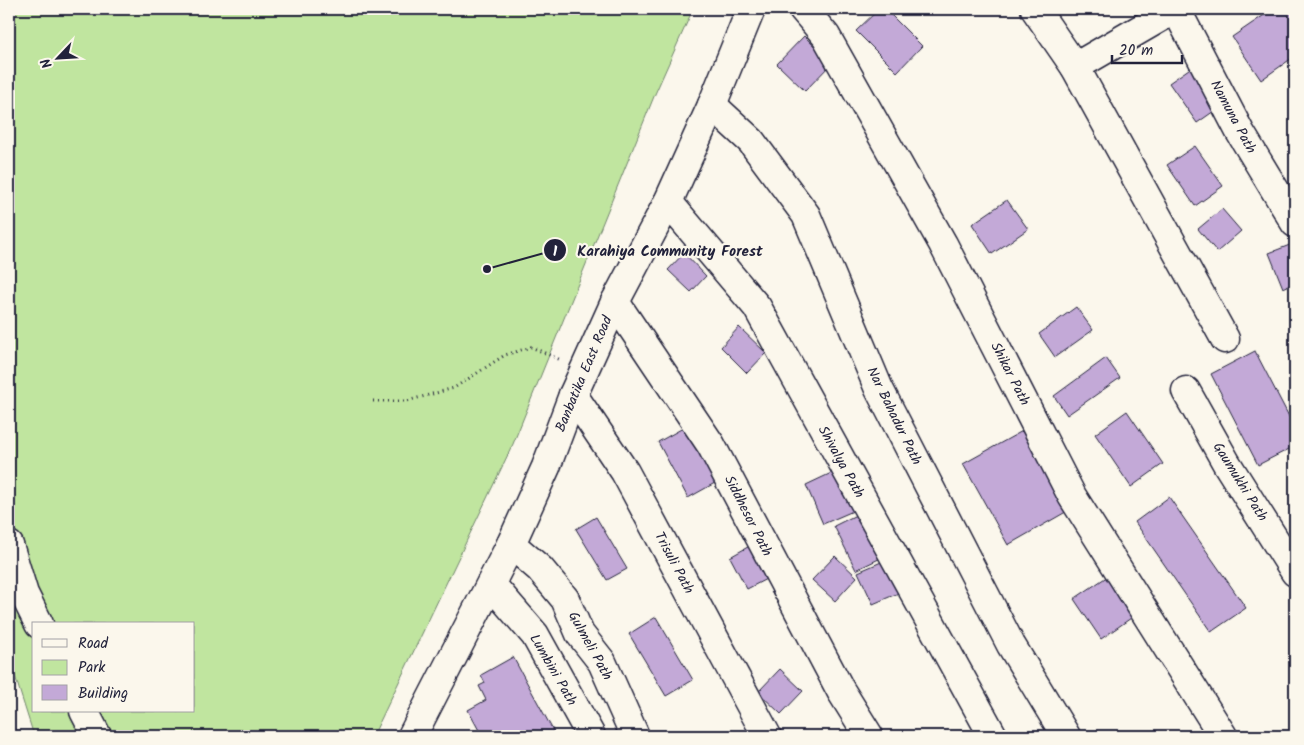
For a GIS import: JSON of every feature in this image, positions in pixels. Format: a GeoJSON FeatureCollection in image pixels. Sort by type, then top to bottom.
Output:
{"type":"FeatureCollection","features":[{"type":"Feature","properties":{"kind":"street","name":"Banbatika East Road"},"geometry":{"type":"LineString","coordinates":[[412,736],[465,629],[491,584],[546,468],[578,385],[615,302],[668,202],[712,105],[751,9]]}},
{"type":"Feature","properties":{"kind":"street","name":"Shikar Path"},"geometry":{"type":"LineString","coordinates":[[803,9],[826,36],[934,228],[1072,496],[1223,736]]}},
{"type":"Feature","properties":{"kind":"street"},"geometry":{"type":"LineString","coordinates":[[1035,9],[1075,67],[1225,339]]}},
{"type":"Feature","properties":{"kind":"street"},"geometry":{"type":"LineString","coordinates":[[1075,67],[1176,9]]}},
{"type":"Feature","properties":{"kind":"street","name":"Namuna Path"},"geometry":{"type":"LineString","coordinates":[[1176,9],[1240,132],[1295,223]]}},
{"type":"Feature","properties":{"kind":"street","name":"Nar Bahadur Path"},"geometry":{"type":"LineString","coordinates":[[712,105],[751,142],[806,215],[879,389],[1011,645],[1066,736]]}},
{"type":"Feature","properties":{"kind":"street","name":"Shivalya Path"},"geometry":{"type":"LineString","coordinates":[[668,202],[757,306],[993,736]]}},
{"type":"Feature","properties":{"kind":"street","name":"Siddhesor Path"},"geometry":{"type":"LineString","coordinates":[[615,302],[711,445],[841,691],[868,736]]}},
{"type":"Feature","properties":{"kind":"street","name":"Trisuli Path"},"geometry":{"type":"LineString","coordinates":[[578,385],[767,736]]}},
{"type":"Feature","properties":{"kind":"street","name":"Gaumukhi Path"},"geometry":{"type":"LineString","coordinates":[[1186,391],[1227,464],[1295,572]]}},
{"type":"Feature","properties":{"kind":"street"},"geometry":{"type":"LineString","coordinates":[[9,544],[24,594],[38,622]]}},
{"type":"Feature","properties":{"kind":"street","name":"Gulmeli Path"},"geometry":{"type":"LineString","coordinates":[[510,544],[540,569],[565,599],[580,634],[602,662],[635,736]]}},
{"type":"Feature","properties":{"kind":"street","name":"Lumbini Path"},"geometry":{"type":"LineString","coordinates":[[491,584],[534,635],[591,736]]}},
{"type":"Feature","properties":{"kind":"street"},"geometry":{"type":"LineString","coordinates":[[85,712],[97,736]]}},
{"type":"Feature","properties":{"kind":"path"},"geometry":{"type":"LineString","coordinates":[[372,401],[407,401],[454,388],[505,356],[531,347],[557,356],[578,385]]}},
{"type":"Feature","properties":{"kind":"green space"},"geometry":{"type":"Polygon","coordinates":[[[9,9],[693,9],[655,94],[513,444],[373,736],[34,736],[9,657],[9,9]]]}},
{"type":"Feature","properties":{"kind":"building"},"geometry":{"type":"Polygon","coordinates":[[[879,9],[885,9],[922,46],[897,72],[856,31],[879,9]]]}},
{"type":"Feature","properties":{"kind":"building"},"geometry":{"type":"Polygon","coordinates":[[[1246,9],[1260,9],[1251,15],[1246,9]]]}},
{"type":"Feature","properties":{"kind":"building"},"geometry":{"type":"Polygon","coordinates":[[[1273,9],[1294,9],[1295,11],[1295,56],[1261,80],[1232,37],[1273,9]]]}},
{"type":"Feature","properties":{"kind":"building"},"geometry":{"type":"Polygon","coordinates":[[[804,36],[832,63],[805,91],[777,64],[804,36]]]}},
{"type":"Feature","properties":{"kind":"building"},"geometry":{"type":"Polygon","coordinates":[[[1196,64],[1224,104],[1197,123],[1169,83],[1196,64]]]}},
{"type":"Feature","properties":{"kind":"building"},"geometry":{"type":"Polygon","coordinates":[[[1195,146],[1223,186],[1195,206],[1167,165],[1195,146]]]}},
{"type":"Feature","properties":{"kind":"building"},"geometry":{"type":"Polygon","coordinates":[[[1007,200],[1028,229],[992,254],[972,224],[1007,200]]]}},
{"type":"Feature","properties":{"kind":"building"},"geometry":{"type":"Polygon","coordinates":[[[1222,209],[1241,231],[1217,252],[1198,229],[1222,209]]]}},
{"type":"Feature","properties":{"kind":"building"},"geometry":{"type":"Polygon","coordinates":[[[1295,243],[1295,283],[1283,288],[1269,253],[1295,243]]]}},
{"type":"Feature","properties":{"kind":"building"},"geometry":{"type":"Polygon","coordinates":[[[684,253],[706,276],[691,292],[668,270],[684,253]]]}},
{"type":"Feature","properties":{"kind":"building"},"geometry":{"type":"Polygon","coordinates":[[[1076,307],[1093,330],[1055,357],[1039,334],[1076,307]]]}},
{"type":"Feature","properties":{"kind":"building"},"geometry":{"type":"Polygon","coordinates":[[[739,327],[766,353],[747,373],[721,347],[739,327]]]}},
{"type":"Feature","properties":{"kind":"building"},"geometry":{"type":"Polygon","coordinates":[[[1255,351],[1295,428],[1295,446],[1258,465],[1211,374],[1255,351]]]}},
{"type":"Feature","properties":{"kind":"building"},"geometry":{"type":"Polygon","coordinates":[[[1106,358],[1120,378],[1067,415],[1054,396],[1106,358]]]}},
{"type":"Feature","properties":{"kind":"building"},"geometry":{"type":"Polygon","coordinates":[[[1127,411],[1163,464],[1131,487],[1095,434],[1127,411]]]}},
{"type":"Feature","properties":{"kind":"building"},"geometry":{"type":"Polygon","coordinates":[[[692,423],[722,479],[688,498],[658,442],[692,423]]]}},
{"type":"Feature","properties":{"kind":"building"},"geometry":{"type":"Polygon","coordinates":[[[1026,429],[1071,509],[1008,545],[963,464],[1026,429]]]}},
{"type":"Feature","properties":{"kind":"building"},"geometry":{"type":"Polygon","coordinates":[[[842,468],[860,508],[823,524],[806,485],[842,468]]]}},
{"type":"Feature","properties":{"kind":"building"},"geometry":{"type":"Polygon","coordinates":[[[1169,497],[1246,608],[1211,632],[1135,522],[1169,497]]]}},
{"type":"Feature","properties":{"kind":"building"},"geometry":{"type":"Polygon","coordinates":[[[864,511],[885,556],[856,570],[834,526],[864,511]]]}},
{"type":"Feature","properties":{"kind":"building"},"geometry":{"type":"Polygon","coordinates":[[[596,517],[627,569],[607,580],[576,529],[596,517]]]}},
{"type":"Feature","properties":{"kind":"building"},"geometry":{"type":"Polygon","coordinates":[[[755,543],[772,576],[747,589],[730,557],[755,543]]]}},
{"type":"Feature","properties":{"kind":"building"},"geometry":{"type":"Polygon","coordinates":[[[835,556],[857,577],[835,601],[812,580],[835,556]]]}},
{"type":"Feature","properties":{"kind":"building"},"geometry":{"type":"Polygon","coordinates":[[[886,560],[901,592],[873,604],[858,572],[886,560]]]}},
{"type":"Feature","properties":{"kind":"building"},"geometry":{"type":"Polygon","coordinates":[[[1114,572],[1141,611],[1101,639],[1074,599],[1114,572]]]}},
{"type":"Feature","properties":{"kind":"building"},"geometry":{"type":"Polygon","coordinates":[[[656,617],[693,680],[666,696],[629,634],[656,617]]]}},
{"type":"Feature","properties":{"kind":"building"},"geometry":{"type":"Polygon","coordinates":[[[513,657],[556,736],[482,736],[468,710],[486,700],[479,686],[485,683],[481,675],[513,657]]]}},
{"type":"Feature","properties":{"kind":"building"},"geometry":{"type":"Polygon","coordinates":[[[780,669],[803,691],[781,714],[758,692],[780,669]]]}},
{"type":"Feature","properties":{"kind":"place","name":"Karahiya Community Forest"},"geometry":{"type":"Point","coordinates":[487,269]}}]}
